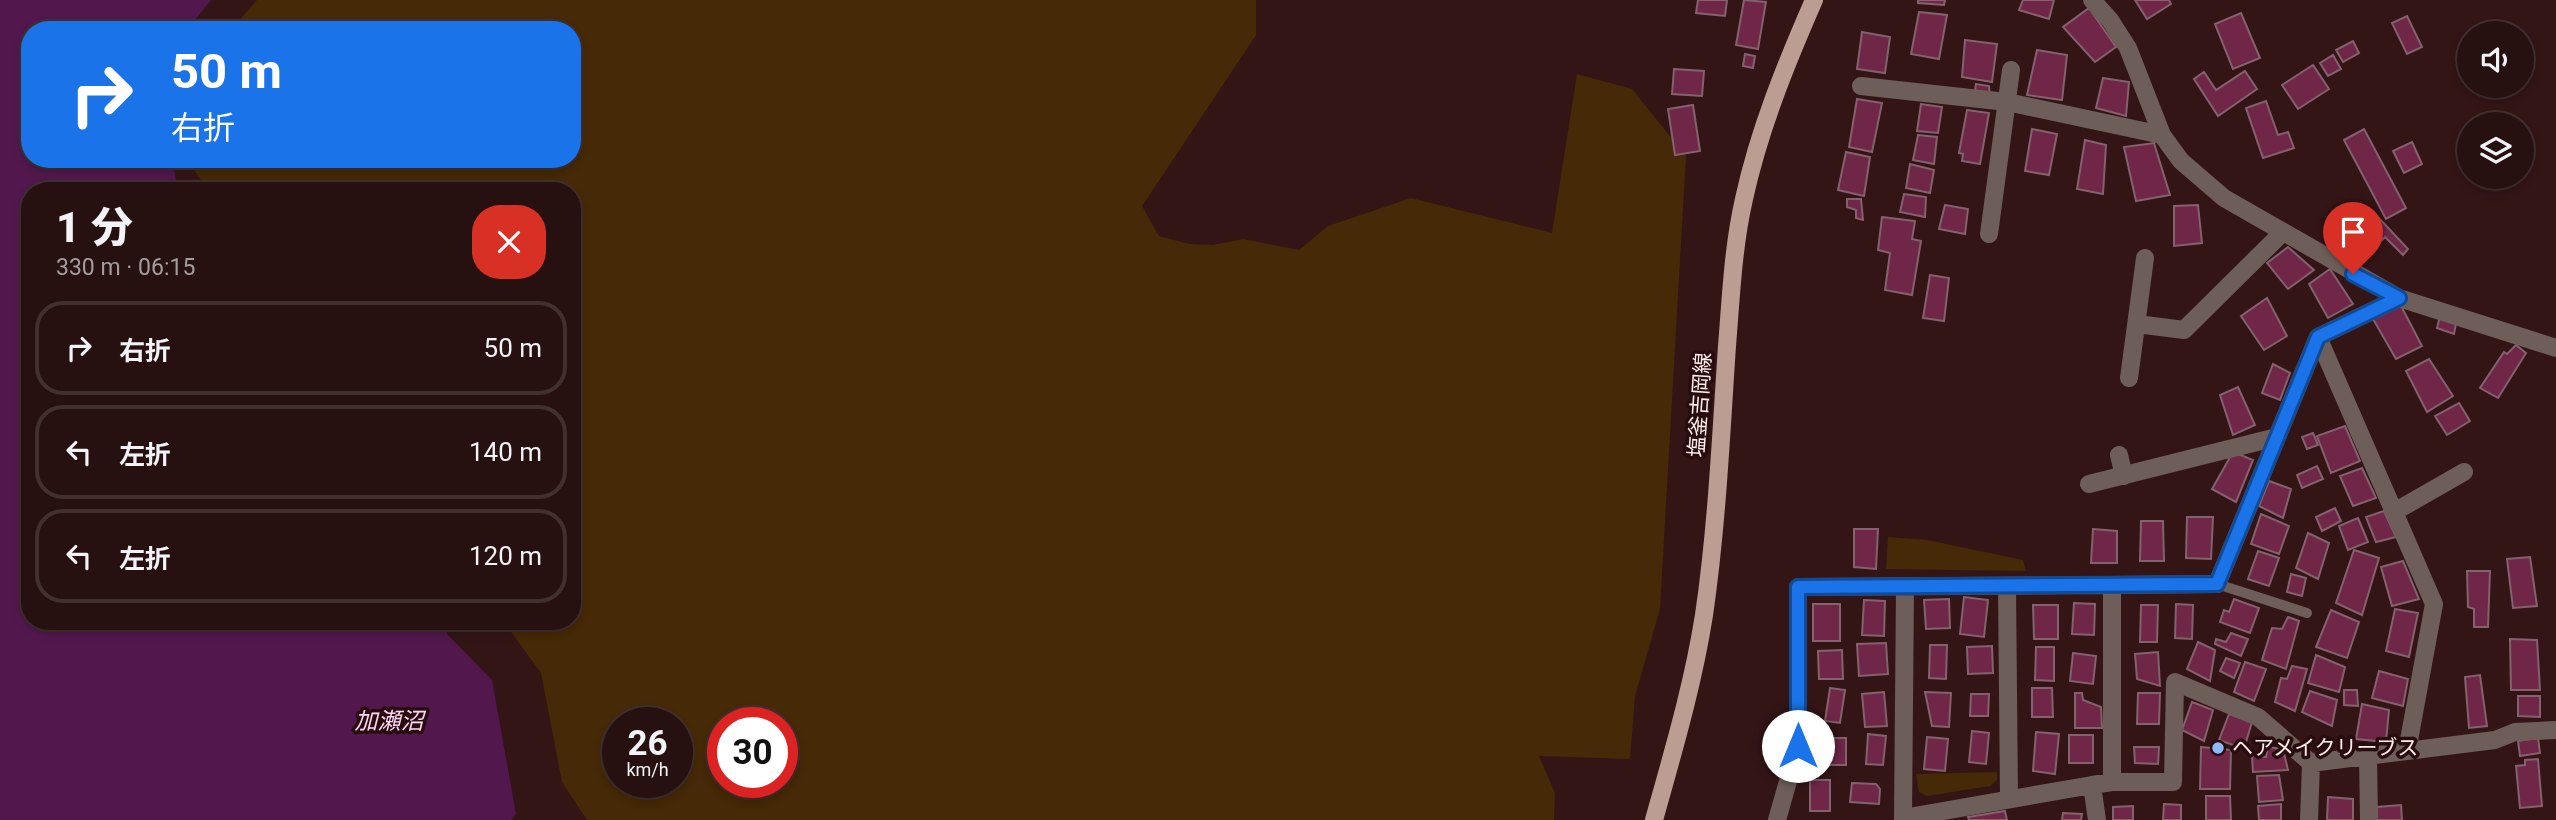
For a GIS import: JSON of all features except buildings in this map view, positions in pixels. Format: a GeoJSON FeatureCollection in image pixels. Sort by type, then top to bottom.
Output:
{"type":"FeatureCollection","features":[{"type":"Feature","properties":{"kind":"main road","name":"塩釜吉岡線"},"geometry":{"type":"LineString","coordinates":[[1654,820],[1684,715],[1704,615],[1713,535],[1732,280],[1744,199],[1756,152],[1787,60],[1814,0]]}},
{"type":"Feature","properties":{"kind":"street"},"geometry":{"type":"LineString","coordinates":[[2092,0],[2110,20],[2128,48],[2162,135],[2181,161],[2224,198],[2399,298],[2556,348]]}},
{"type":"Feature","properties":{"kind":"street"},"geometry":{"type":"LineString","coordinates":[[1989,234],[2011,70]]}},
{"type":"Feature","properties":{"kind":"street"},"geometry":{"type":"LineString","coordinates":[[1861,86],[2007,102],[2162,135]]}},
{"type":"Feature","properties":{"kind":"street"},"geometry":{"type":"LineString","coordinates":[[2137,324],[2184,330],[2282,233]]}},
{"type":"Feature","properties":{"kind":"street"},"geometry":{"type":"LineString","coordinates":[[2129,378],[2145,258]]}},
{"type":"Feature","properties":{"kind":"street"},"geometry":{"type":"LineString","coordinates":[[1777,820],[1798,746],[1798,587],[2217,584],[2318,337],[2399,298]]}},
{"type":"Feature","properties":{"kind":"street"},"geometry":{"type":"LineString","coordinates":[[2318,337],[2434,604],[2407,751]]}},
{"type":"Feature","properties":{"kind":"street"},"geometry":{"type":"LineString","coordinates":[[2089,484],[2277,437]]}},
{"type":"Feature","properties":{"kind":"street"},"geometry":{"type":"LineString","coordinates":[[2119,455],[2124,476]]}},
{"type":"Feature","properties":{"kind":"street"},"geometry":{"type":"LineString","coordinates":[[2394,512],[2464,472]]}},
{"type":"Feature","properties":{"kind":"street"},"geometry":{"type":"LineString","coordinates":[[2112,585],[2112,782]]}},
{"type":"Feature","properties":{"kind":"street"},"geometry":{"type":"LineString","coordinates":[[2007,586],[2009,798]]}},
{"type":"Feature","properties":{"kind":"street"},"geometry":{"type":"LineString","coordinates":[[1905,587],[1903,819],[2009,798],[2112,782],[2173,782],[2175,682],[2258,717],[2311,763],[2495,740],[2515,732],[2556,730]]}},
{"type":"Feature","properties":{"kind":"street"},"geometry":{"type":"LineString","coordinates":[[2368,756],[2369,820]]}},
{"type":"Feature","properties":{"kind":"street"},"geometry":{"type":"LineString","coordinates":[[2309,820],[2311,763]]}},
{"type":"Feature","properties":{"kind":"street"},"geometry":{"type":"LineString","coordinates":[[2092,785],[2096,820]]}},
{"type":"Feature","properties":{"kind":"lane"},"geometry":{"type":"LineString","coordinates":[[2217,584],[2307,613]]}},
{"type":"Feature","properties":{"kind":"shaded area"},"geometry":{"type":"Polygon","coordinates":[[[257,0],[1256,0],[1256,35],[1142,206],[1159,236],[1189,244],[1213,245],[1243,239],[1299,250],[1328,226],[1411,198],[1552,233],[1577,74],[1632,89],[1686,156],[1660,609],[1635,696],[1630,759],[1539,756],[1555,793],[1554,820],[587,820],[562,782],[541,673],[510,630],[581,630],[581,182],[203,182],[192,168],[581,168],[581,21],[239,21],[257,0]]]}},
{"type":"Feature","properties":{"kind":"shaded area"},"geometry":{"type":"Polygon","coordinates":[[[1888,537],[1927,540],[2023,560],[2026,571],[1886,569],[1888,537]]]}},
{"type":"Feature","properties":{"kind":"shaded area"},"geometry":{"type":"Polygon","coordinates":[[[1997,772],[1997,780],[1990,786],[1927,796],[1919,792],[1916,774],[1997,772]]]}},
{"type":"Feature","properties":{"kind":"water","name":"加瀬沼"},"geometry":{"type":"Polygon","coordinates":[[[0,0],[211,0],[194,21],[21,21],[21,168],[174,168],[176,182],[21,182],[21,630],[446,630],[492,680],[516,814],[511,820],[0,820],[0,0]]]}},
{"type":"Feature","properties":{"kind":"place","name":"ヘアメイクリーブス"},"geometry":{"type":"Point","coordinates":[2218,748]}},
{"type":"Feature","properties":{"kind":"route"},"geometry":{"type":"LineString","coordinates":[[1798,746],[1798,587],[2217,584],[2318,337],[2399,298],[2353,274]]}}]}
